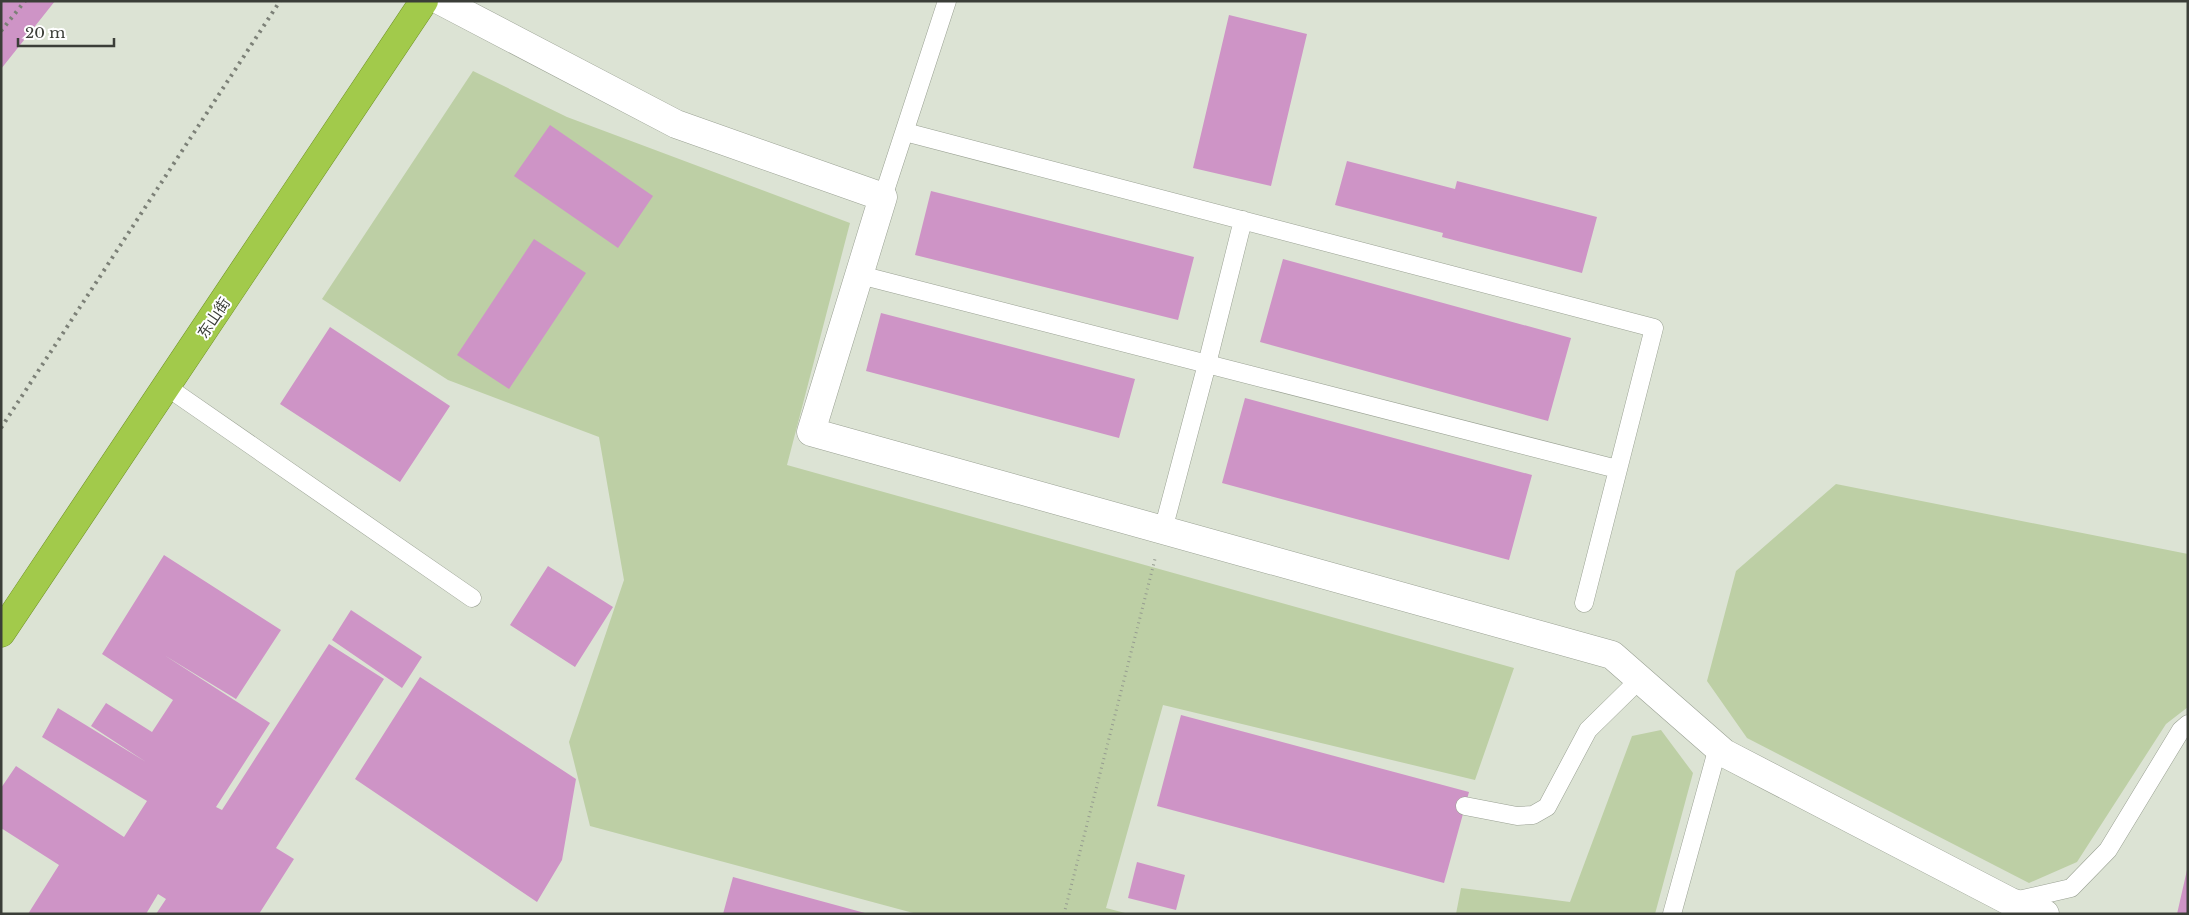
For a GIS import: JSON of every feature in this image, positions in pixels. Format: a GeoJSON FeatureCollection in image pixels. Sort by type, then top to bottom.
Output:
{"type":"FeatureCollection","features":[{"type":"Feature","properties":{"kind":"highway","name":"东山街"},"geometry":{"type":"LineString","coordinates":[[1,633],[424,1]]}},
{"type":"Feature","properties":{"kind":"street"},"geometry":{"type":"LineString","coordinates":[[441,1],[676,124],[883,197],[811,432],[1612,655],[1724,753],[2011,902],[2045,914]]}},
{"type":"Feature","properties":{"kind":"lane"},"geometry":{"type":"LineString","coordinates":[[883,197],[947,1]]}},
{"type":"Feature","properties":{"kind":"lane"},"geometry":{"type":"LineString","coordinates":[[905,132],[1654,328],[1584,603]]}},
{"type":"Feature","properties":{"kind":"lane"},"geometry":{"type":"LineString","coordinates":[[1163,530],[1207,364],[1242,220]]}},
{"type":"Feature","properties":{"kind":"lane"},"geometry":{"type":"LineString","coordinates":[[860,274],[1617,469]]}},
{"type":"Feature","properties":{"kind":"lane"},"geometry":{"type":"LineString","coordinates":[[167,387],[472,598]]}},
{"type":"Feature","properties":{"kind":"lane"},"geometry":{"type":"LineString","coordinates":[[1465,806],[1517,816],[1533,815],[1547,807],[1588,730],[1640,680]]}},
{"type":"Feature","properties":{"kind":"lane"},"geometry":{"type":"LineString","coordinates":[[2011,902],[2071,888],[2108,850],[2181,730],[2188,724]]}},
{"type":"Feature","properties":{"kind":"lane"},"geometry":{"type":"LineString","coordinates":[[1672,914],[1718,747]]}},
{"type":"Feature","properties":{"kind":"path"},"geometry":{"type":"LineString","coordinates":[[1064,914],[1163,530]]}},
{"type":"Feature","properties":{"kind":"green space"},"geometry":{"type":"Polygon","coordinates":[[[473,71],[567,117],[850,223],[787,465],[1514,668],[1475,780],[1163,705],[1106,908],[1129,914],[917,914],[590,826],[569,742],[624,580],[599,437],[448,380],[322,299],[473,71]]]}},
{"type":"Feature","properties":{"kind":"green space"},"geometry":{"type":"Polygon","coordinates":[[[1836,484],[2188,554],[2188,707],[2166,724],[2077,862],[2029,883],[1747,738],[1707,681],[1736,571],[1836,484]]]}},
{"type":"Feature","properties":{"kind":"green space"},"geometry":{"type":"Polygon","coordinates":[[[1661,730],[1693,773],[1655,914],[1456,914],[1461,888],[1570,902],[1632,736],[1661,730]]]}},
{"type":"Feature","properties":{"kind":"building"},"geometry":{"type":"Polygon","coordinates":[[[1,1],[55,1],[1,69],[1,1]]]}},
{"type":"Feature","properties":{"kind":"building"},"geometry":{"type":"Polygon","coordinates":[[[1229,15],[1307,34],[1271,186],[1193,168],[1229,15]]]}},
{"type":"Feature","properties":{"kind":"building"},"geometry":{"type":"Polygon","coordinates":[[[550,125],[653,196],[618,248],[514,176],[550,125]]]}},
{"type":"Feature","properties":{"kind":"building"},"geometry":{"type":"Polygon","coordinates":[[[1347,161],[1455,189],[1457,181],[1597,217],[1582,273],[1442,237],[1443,233],[1335,205],[1347,161]]]}},
{"type":"Feature","properties":{"kind":"building"},"geometry":{"type":"Polygon","coordinates":[[[931,191],[1194,257],[1178,320],[915,255],[931,191]]]}},
{"type":"Feature","properties":{"kind":"building"},"geometry":{"type":"Polygon","coordinates":[[[534,239],[586,273],[509,389],[457,355],[534,239]]]}},
{"type":"Feature","properties":{"kind":"building"},"geometry":{"type":"Polygon","coordinates":[[[1283,259],[1571,338],[1548,421],[1260,342],[1283,259]]]}},
{"type":"Feature","properties":{"kind":"building"},"geometry":{"type":"Polygon","coordinates":[[[881,313],[1135,379],[1119,438],[866,371],[881,313]]]}},
{"type":"Feature","properties":{"kind":"building"},"geometry":{"type":"Polygon","coordinates":[[[330,327],[450,406],[400,482],[280,404],[330,327]]]}},
{"type":"Feature","properties":{"kind":"building"},"geometry":{"type":"Polygon","coordinates":[[[1245,398],[1532,475],[1509,560],[1222,483],[1245,398]]]}},
{"type":"Feature","properties":{"kind":"building"},"geometry":{"type":"Polygon","coordinates":[[[164,555],[281,630],[236,699],[164,655],[270,723],[216,807],[222,810],[329,644],[384,679],[276,848],[294,859],[259,914],[156,914],[166,899],[158,894],[146,914],[28,914],[59,865],[1,828],[1,788],[16,766],[124,837],[147,801],[42,737],[58,708],[146,762],[91,726],[106,703],[152,732],[173,700],[102,654],[164,555]]]}},
{"type":"Feature","properties":{"kind":"building"},"geometry":{"type":"Polygon","coordinates":[[[548,566],[613,607],[575,667],[510,625],[548,566]]]}},
{"type":"Feature","properties":{"kind":"building"},"geometry":{"type":"Polygon","coordinates":[[[351,610],[422,657],[402,688],[332,640],[351,610]]]}},
{"type":"Feature","properties":{"kind":"building"},"geometry":{"type":"Polygon","coordinates":[[[420,677],[576,779],[562,860],[537,902],[355,779],[420,677]]]}},
{"type":"Feature","properties":{"kind":"building"},"geometry":{"type":"Polygon","coordinates":[[[1181,715],[1469,792],[1444,883],[1157,806],[1181,715]]]}},
{"type":"Feature","properties":{"kind":"building"},"geometry":{"type":"Polygon","coordinates":[[[1137,862],[1185,875],[1176,910],[1128,898],[1137,862]]]}},
{"type":"Feature","properties":{"kind":"building"},"geometry":{"type":"Polygon","coordinates":[[[2187,870],[2188,914],[2177,914],[2187,870]]]}},
{"type":"Feature","properties":{"kind":"building"},"geometry":{"type":"Polygon","coordinates":[[[733,877],[865,913],[865,914],[723,914],[733,877]]]}},
{"type":"Feature","properties":{"kind":"railway"},"geometry":{"type":"LineString","coordinates":[[1,31],[25,1]]}},
{"type":"Feature","properties":{"kind":"railway"},"geometry":{"type":"LineString","coordinates":[[1,428],[280,1]]}}]}
